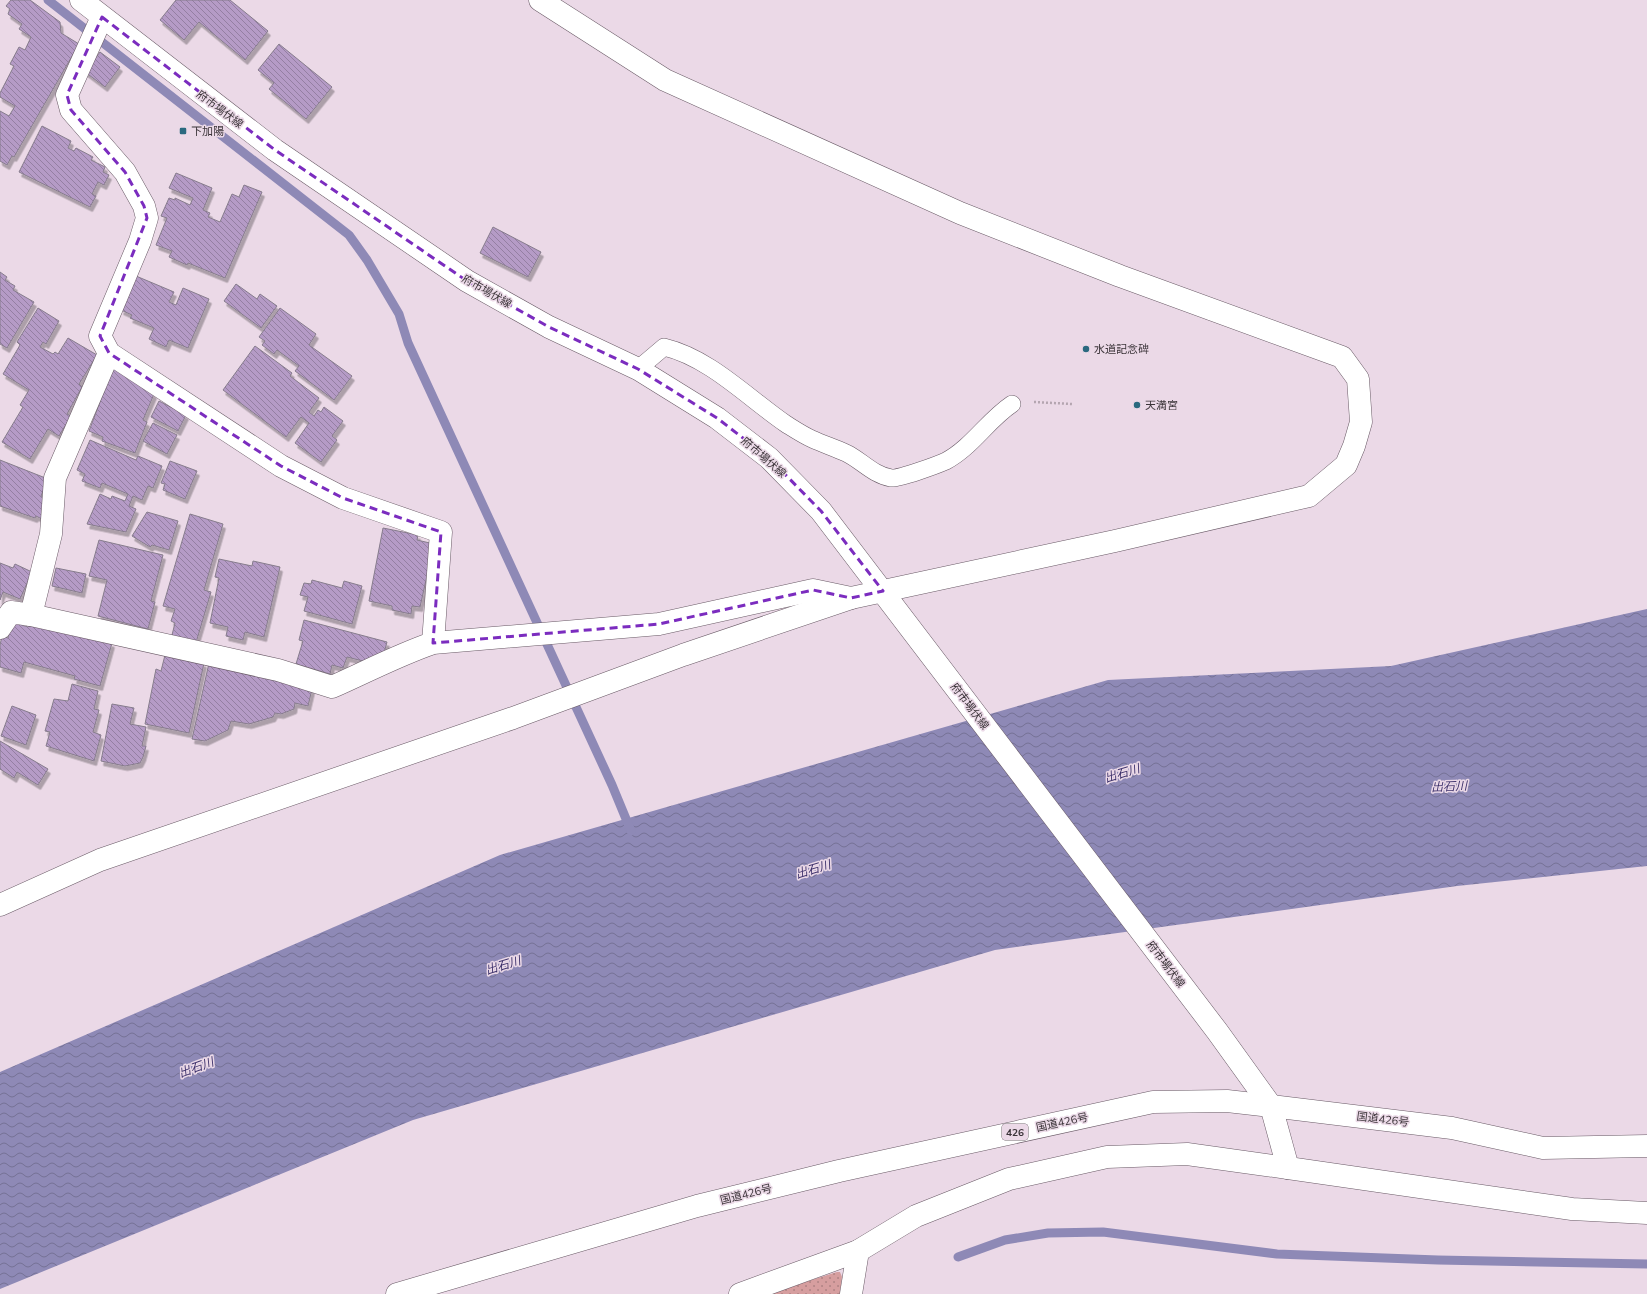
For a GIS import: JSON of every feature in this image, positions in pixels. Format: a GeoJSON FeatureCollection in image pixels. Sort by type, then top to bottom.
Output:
{"type":"FeatureCollection","features":[{"type":"Feature","properties":{"kind":"main road","name":"府市場伏線"},"geometry":{"type":"LineString","coordinates":[[81,0],[274,150],[461,276],[549,327],[638,369],[717,418],[769,458],[822,511],[1217,1031],[1271,1106]]}},
{"type":"Feature","properties":{"kind":"main road"},"geometry":{"type":"LineString","coordinates":[[0,905],[100,860],[513,718],[683,655],[851,598],[1115,541],[1309,496],[1346,465],[1354,446],[1361,422],[1358,379],[1342,357],[1128,279],[960,213],[665,80],[540,0]]}},
{"type":"Feature","properties":{"kind":"main road"},"geometry":{"type":"LineString","coordinates":[[102,17],[67,95],[72,110],[125,172],[144,206],[147,218],[140,241],[100,336],[109,353],[280,466],[343,498],[441,532],[433,643]]}},
{"type":"Feature","properties":{"kind":"main road"},"geometry":{"type":"LineString","coordinates":[[31,615],[51,534],[55,478],[109,353]]}},
{"type":"Feature","properties":{"kind":"main road"},"geometry":{"type":"LineString","coordinates":[[0,628],[11,612],[31,615],[278,670],[332,687],[402,654],[433,643],[659,624],[813,590],[851,598]]}},
{"type":"Feature","properties":{"kind":"main road","name":"国道426号"},"geometry":{"type":"LineString","coordinates":[[397,1294],[697,1206],[847,1169],[1152,1102],[1227,1101],[1271,1106],[1452,1128],[1543,1148],[1647,1146]]}},
{"type":"Feature","properties":{"kind":"main road"},"geometry":{"type":"LineString","coordinates":[[1271,1106],[1288,1168]]}},
{"type":"Feature","properties":{"kind":"main road"},"geometry":{"type":"LineString","coordinates":[[740,1294],[858,1251],[916,1216],[1009,1179],[1107,1157],[1187,1154],[1572,1209],[1647,1213]]}},
{"type":"Feature","properties":{"kind":"main road"},"geometry":{"type":"LineString","coordinates":[[851,1294],[858,1251]]}},
{"type":"Feature","properties":{"kind":"lane"},"geometry":{"type":"LineString","coordinates":[[638,369],[664,347],[677,350],[720,374],[786,423],[811,439],[847,453],[874,471],[891,478],[902,476],[945,461],[976,437],[1001,411],[1012,404]]}},
{"type":"Feature","properties":{"kind":"path"},"geometry":{"type":"LineString","coordinates":[[1012,404],[1027,401],[1072,404]]}},
{"type":"Feature","properties":{"kind":"highlighted area"},"geometry":{"type":"Polygon","coordinates":[[[102,17],[275,150],[467,281],[549,327],[638,369],[717,418],[769,458],[821,511],[883,591],[851,598],[813,590],[659,624],[433,643],[441,532],[343,498],[281,466],[109,353],[100,336],[147,218],[144,206],[125,172],[71,110],[67,95],[102,17]]]}},
{"type":"Feature","properties":{"kind":"shaded area"},"geometry":{"type":"Polygon","coordinates":[[[840,1272],[842,1277],[840,1294],[766,1294],[840,1272]]]}},
{"type":"Feature","properties":{"kind":"water","name":"出石川"},"geometry":{"type":"Polygon","coordinates":[[[1647,609],[1647,866],[1457,886],[995,950],[413,1120],[0,1289],[0,1072],[500,855],[1108,680],[1391,666],[1647,609]]]}},
{"type":"Feature","properties":{"kind":"building"},"geometry":{"type":"Polygon","coordinates":[[[11,0],[30,0],[60,22],[61,33],[79,44],[14,157],[12,156],[7,165],[0,161],[0,111],[9,116],[15,106],[0,97],[0,93],[14,66],[10,64],[19,47],[25,50],[31,37],[19,29],[22,24],[8,14],[10,9],[6,6],[11,0]]]}},
{"type":"Feature","properties":{"kind":"building"},"geometry":{"type":"Polygon","coordinates":[[[176,0],[230,0],[268,31],[245,60],[199,22],[184,40],[160,20],[176,0]]]}},
{"type":"Feature","properties":{"kind":"building"},"geometry":{"type":"Polygon","coordinates":[[[279,44],[332,87],[306,119],[269,89],[274,83],[258,70],[279,44]]]}},
{"type":"Feature","properties":{"kind":"building"},"geometry":{"type":"Polygon","coordinates":[[[100,52],[120,67],[105,87],[85,72],[100,52]]]}},
{"type":"Feature","properties":{"kind":"building"},"geometry":{"type":"Polygon","coordinates":[[[42,126],[71,141],[68,148],[74,151],[76,148],[93,157],[91,160],[105,167],[103,172],[109,175],[104,185],[98,182],[92,194],[96,196],[90,207],[19,172],[42,126]]]}},
{"type":"Feature","properties":{"kind":"building"},"geometry":{"type":"Polygon","coordinates":[[[176,173],[212,188],[203,210],[210,213],[208,217],[220,222],[232,194],[239,197],[244,185],[262,192],[225,278],[169,257],[172,251],[156,245],[167,218],[161,216],[169,198],[175,200],[175,198],[190,205],[193,198],[169,188],[176,173]]]}},
{"type":"Feature","properties":{"kind":"building"},"geometry":{"type":"Polygon","coordinates":[[[493,227],[541,252],[528,277],[480,253],[493,227]]]}},
{"type":"Feature","properties":{"kind":"building"},"geometry":{"type":"Polygon","coordinates":[[[0,272],[7,277],[5,280],[15,286],[13,290],[34,302],[7,348],[0,344],[0,272]]]}},
{"type":"Feature","properties":{"kind":"building"},"geometry":{"type":"Polygon","coordinates":[[[136,276],[174,292],[169,302],[176,305],[183,288],[209,299],[188,348],[169,340],[166,347],[149,339],[154,328],[130,318],[132,315],[121,310],[136,276]]]}},
{"type":"Feature","properties":{"kind":"building"},"geometry":{"type":"Polygon","coordinates":[[[236,284],[257,299],[260,294],[277,306],[261,328],[224,301],[236,284]]]}},
{"type":"Feature","properties":{"kind":"building"},"geometry":{"type":"Polygon","coordinates":[[[38,308],[59,321],[46,344],[43,342],[40,347],[53,354],[55,352],[58,354],[68,338],[97,355],[79,384],[82,387],[67,414],[71,416],[59,436],[48,429],[30,459],[2,442],[23,407],[20,405],[29,390],[3,374],[20,345],[17,342],[38,308]]]}},
{"type":"Feature","properties":{"kind":"building"},"geometry":{"type":"Polygon","coordinates":[[[280,308],[316,334],[309,345],[352,376],[334,400],[295,371],[299,366],[277,350],[274,354],[262,345],[265,341],[259,337],[280,308]]]}},
{"type":"Feature","properties":{"kind":"building"},"geometry":{"type":"Polygon","coordinates":[[[255,346],[292,373],[290,376],[319,398],[309,412],[314,416],[318,410],[321,412],[324,407],[343,421],[332,436],[337,440],[321,462],[295,443],[309,423],[301,417],[286,437],[223,390],[255,346]]]}},
{"type":"Feature","properties":{"kind":"building"},"geometry":{"type":"Polygon","coordinates":[[[114,365],[154,394],[143,420],[147,422],[135,453],[102,441],[103,437],[89,431],[114,365]]]}},
{"type":"Feature","properties":{"kind":"building"},"geometry":{"type":"Polygon","coordinates":[[[159,401],[186,415],[178,431],[151,417],[159,401]]]}},
{"type":"Feature","properties":{"kind":"building"},"geometry":{"type":"Polygon","coordinates":[[[153,423],[177,435],[167,454],[143,441],[153,423]]]}},
{"type":"Feature","properties":{"kind":"building"},"geometry":{"type":"Polygon","coordinates":[[[90,440],[136,460],[138,456],[162,466],[153,488],[148,486],[142,500],[133,496],[129,506],[136,509],[126,532],[87,524],[100,494],[111,499],[112,496],[125,501],[128,494],[102,483],[100,488],[82,481],[85,474],[77,470],[90,440]]]}},
{"type":"Feature","properties":{"kind":"building"},"geometry":{"type":"Polygon","coordinates":[[[0,460],[48,479],[41,496],[47,499],[42,519],[0,506],[0,460]]]}},
{"type":"Feature","properties":{"kind":"building"},"geometry":{"type":"Polygon","coordinates":[[[170,461],[197,471],[185,499],[163,490],[165,484],[161,483],[170,461]]]}},
{"type":"Feature","properties":{"kind":"building"},"geometry":{"type":"Polygon","coordinates":[[[147,512],[178,521],[169,550],[152,545],[150,547],[132,536],[147,512]]]}},
{"type":"Feature","properties":{"kind":"building"},"geometry":{"type":"Polygon","coordinates":[[[190,514],[223,524],[204,590],[211,592],[195,646],[171,639],[175,623],[171,621],[175,609],[163,606],[190,514]]]}},
{"type":"Feature","properties":{"kind":"building"},"geometry":{"type":"Polygon","coordinates":[[[383,528],[418,535],[417,540],[434,544],[420,607],[412,606],[411,614],[392,610],[392,606],[369,601],[383,528]]]}},
{"type":"Feature","properties":{"kind":"building"},"geometry":{"type":"Polygon","coordinates":[[[99,540],[163,555],[151,601],[155,602],[148,629],[98,616],[107,580],[89,576],[99,540]]]}},
{"type":"Feature","properties":{"kind":"building"},"geometry":{"type":"Polygon","coordinates":[[[219,559],[252,566],[253,561],[280,567],[264,637],[245,632],[243,640],[226,636],[228,627],[210,623],[219,578],[215,577],[219,559]]]}},
{"type":"Feature","properties":{"kind":"building"},"geometry":{"type":"Polygon","coordinates":[[[0,563],[13,568],[15,564],[32,572],[20,599],[3,592],[0,600],[0,563]]]}},
{"type":"Feature","properties":{"kind":"building"},"geometry":{"type":"Polygon","coordinates":[[[56,568],[86,574],[82,593],[52,586],[56,568]]]}},
{"type":"Feature","properties":{"kind":"building"},"geometry":{"type":"Polygon","coordinates":[[[312,580],[342,588],[344,581],[362,586],[352,624],[304,611],[308,597],[300,595],[304,583],[311,584],[312,580]]]}},
{"type":"Feature","properties":{"kind":"building"},"geometry":{"type":"Polygon","coordinates":[[[304,620],[387,642],[384,653],[363,661],[347,657],[343,668],[332,665],[330,674],[296,664],[303,641],[299,640],[304,620]]]}},
{"type":"Feature","properties":{"kind":"building"},"geometry":{"type":"Polygon","coordinates":[[[12,622],[28,627],[30,622],[112,643],[100,686],[74,679],[75,676],[24,662],[21,673],[0,667],[0,645],[2,636],[8,638],[12,622]]]}},
{"type":"Feature","properties":{"kind":"building"},"geometry":{"type":"Polygon","coordinates":[[[165,655],[204,663],[189,733],[145,724],[156,669],[161,671],[165,655]]]}},
{"type":"Feature","properties":{"kind":"building"},"geometry":{"type":"Polygon","coordinates":[[[209,663],[246,670],[245,674],[312,689],[308,706],[295,703],[294,709],[281,714],[275,713],[273,717],[249,724],[231,721],[228,730],[205,741],[192,739],[209,663]]]}},
{"type":"Feature","properties":{"kind":"building"},"geometry":{"type":"Polygon","coordinates":[[[72,684],[98,691],[94,709],[99,710],[93,732],[101,735],[94,761],[46,746],[50,732],[45,731],[54,699],[68,701],[72,684]]]}},
{"type":"Feature","properties":{"kind":"building"},"geometry":{"type":"Polygon","coordinates":[[[112,704],[134,708],[130,724],[146,727],[142,746],[146,746],[140,763],[125,766],[101,761],[112,704]]]}},
{"type":"Feature","properties":{"kind":"building"},"geometry":{"type":"Polygon","coordinates":[[[12,706],[36,715],[26,745],[1,736],[12,706]]]}},
{"type":"Feature","properties":{"kind":"building"},"geometry":{"type":"Polygon","coordinates":[[[0,741],[48,769],[38,785],[17,772],[14,778],[0,769],[0,741]]]}},
{"type":"Feature","properties":{"kind":"waterway"},"geometry":{"type":"LineString","coordinates":[[48,0],[349,235],[367,260],[399,314],[408,343],[612,785],[631,831]]}},
{"type":"Feature","properties":{"kind":"waterway"},"geometry":{"type":"LineString","coordinates":[[958,1257],[1005,1240],[1048,1233],[1103,1232],[1277,1254],[1438,1260],[1647,1264]]}},
{"type":"Feature","properties":{"kind":"place","name":"下加陽"},"geometry":{"type":"Point","coordinates":[183,131]}},
{"type":"Feature","properties":{"kind":"place","name":"水道記念碑"},"geometry":{"type":"Point","coordinates":[1086,349]}},
{"type":"Feature","properties":{"kind":"place","name":"天満宮"},"geometry":{"type":"Point","coordinates":[1137,405]}}]}
